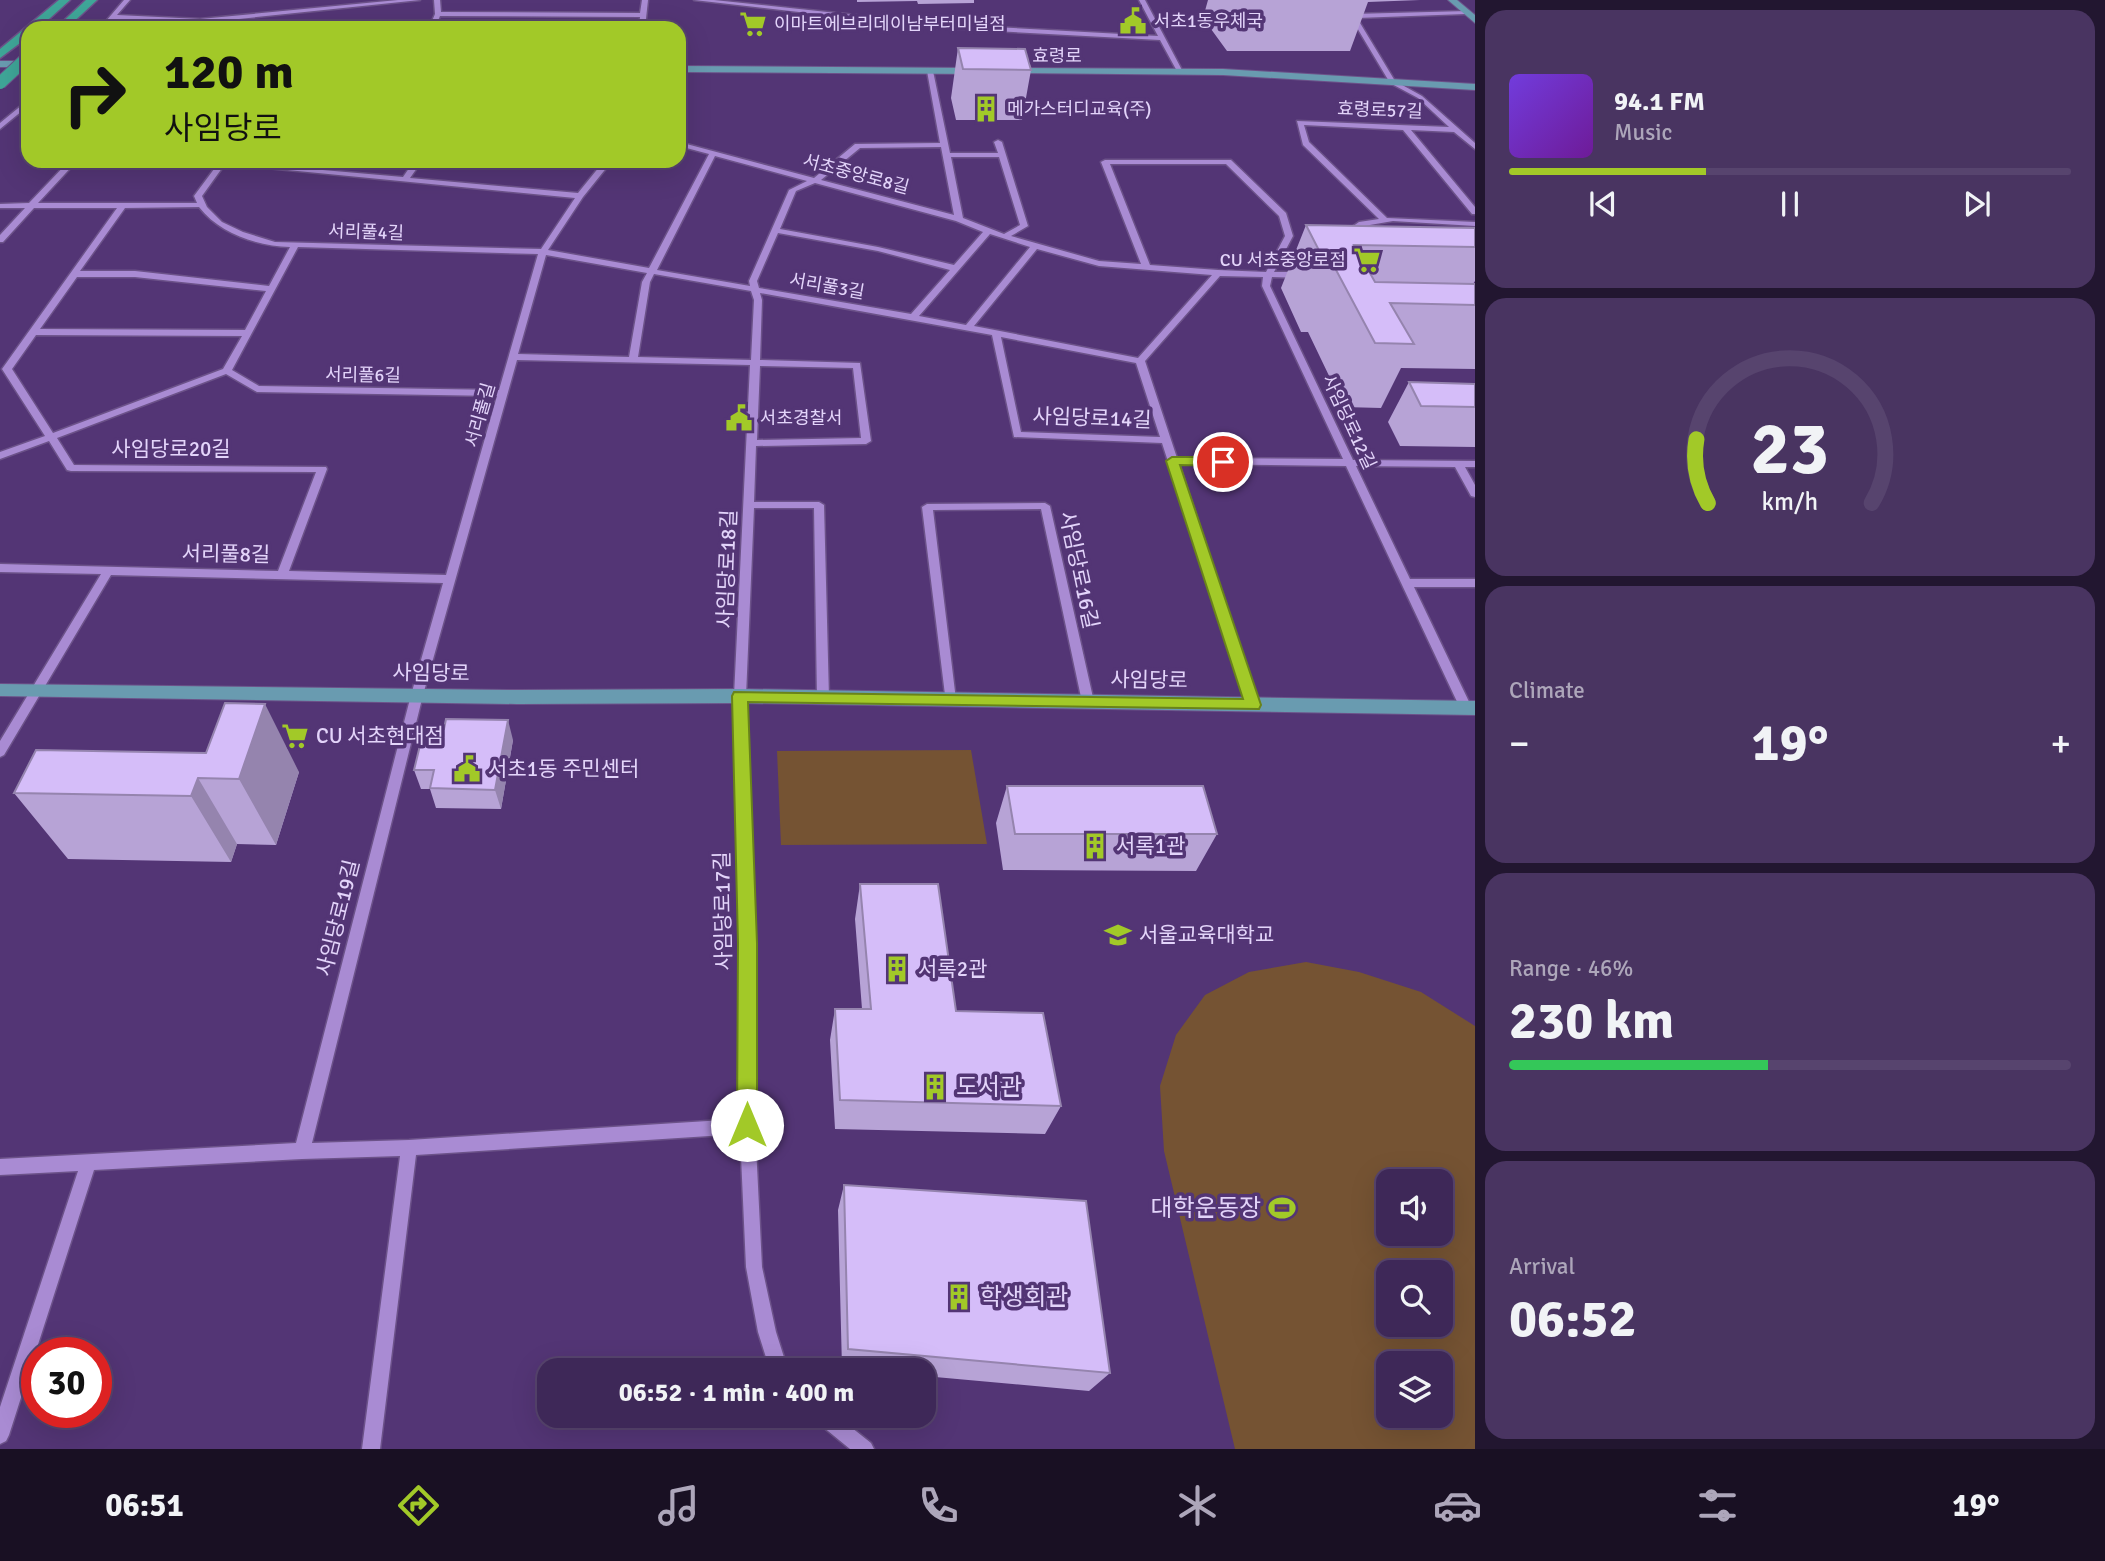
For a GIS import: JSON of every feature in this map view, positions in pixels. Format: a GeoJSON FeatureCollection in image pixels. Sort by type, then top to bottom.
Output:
{"type":"FeatureCollection","features":[{"type":"Feature","properties":{"kind":"highway"},"geometry":{"type":"LineString","coordinates":[[40,21],[65,0]]}},
{"type":"Feature","properties":{"kind":"highway"},"geometry":{"type":"LineString","coordinates":[[69,21],[92,0]]}},
{"type":"Feature","properties":{"kind":"highway"},"geometry":{"type":"LineString","coordinates":[[4,51],[21,37]]}},
{"type":"Feature","properties":{"kind":"highway"},"geometry":{"type":"LineString","coordinates":[[0,83],[21,64]]}},
{"type":"Feature","properties":{"kind":"main road"},"geometry":{"type":"LineString","coordinates":[[1452,0],[1475,20]]}},
{"type":"Feature","properties":{"kind":"main road"},"geometry":{"type":"LineString","coordinates":[[0,64],[21,64]]}},
{"type":"Feature","properties":{"kind":"main road"},"geometry":{"type":"LineString","coordinates":[[686,69],[984,71]]}},
{"type":"Feature","properties":{"kind":"main road","name":"효령로"},"geometry":{"type":"LineString","coordinates":[[997,71],[1298,75],[1475,87]]}},
{"type":"Feature","properties":{"kind":"main road","name":"사임당로"},"geometry":{"type":"LineString","coordinates":[[0,690],[740,696],[1470,708]]}},
{"type":"Feature","properties":{"kind":"street"},"geometry":{"type":"LineString","coordinates":[[109,21],[127,0]]}},
{"type":"Feature","properties":{"kind":"street"},"geometry":{"type":"LineString","coordinates":[[114,16],[201,21],[417,0]]}},
{"type":"Feature","properties":{"kind":"street"},"geometry":{"type":"LineString","coordinates":[[435,21],[438,14],[437,0]]}},
{"type":"Feature","properties":{"kind":"street"},"geometry":{"type":"LineString","coordinates":[[643,21],[645,0]]}},
{"type":"Feature","properties":{"kind":"street"},"geometry":{"type":"LineString","coordinates":[[697,0],[939,26],[1163,38]]}},
{"type":"Feature","properties":{"kind":"street"},"geometry":{"type":"LineString","coordinates":[[1142,0],[1180,72]]}},
{"type":"Feature","properties":{"kind":"street"},"geometry":{"type":"LineString","coordinates":[[1392,82],[1353,16],[1465,12]]}},
{"type":"Feature","properties":{"kind":"street"},"geometry":{"type":"LineString","coordinates":[[438,14],[644,15]]}},
{"type":"Feature","properties":{"kind":"street"},"geometry":{"type":"LineString","coordinates":[[930,71],[960,219]]}},
{"type":"Feature","properties":{"kind":"street","name":"효령로57길"},"geometry":{"type":"LineString","coordinates":[[1392,82],[1420,97],[1475,147]]}},
{"type":"Feature","properties":{"kind":"street"},"geometry":{"type":"LineString","coordinates":[[0,127],[21,108]]}},
{"type":"Feature","properties":{"kind":"street","name":"효령로57길"},"geometry":{"type":"LineString","coordinates":[[1385,220],[1306,143],[1300,123],[1457,130]]}},
{"type":"Feature","properties":{"kind":"street"},"geometry":{"type":"LineString","coordinates":[[1405,127],[1475,212]]}},
{"type":"Feature","properties":{"kind":"street"},"geometry":{"type":"LineString","coordinates":[[998,142],[1024,226],[1004,237]]}},
{"type":"Feature","properties":{"kind":"street","name":"사임당로18길"},"geometry":{"type":"LineString","coordinates":[[740,696],[758,300],[752,281],[793,190],[817,179],[858,146],[944,145]]}},
{"type":"Feature","properties":{"kind":"street","name":"서초중앙로8길"},"geometry":{"type":"LineString","coordinates":[[686,146],[960,219],[1004,237],[1099,263],[1218,273],[1308,275]]}},
{"type":"Feature","properties":{"kind":"street"},"geometry":{"type":"LineString","coordinates":[[633,359],[646,282],[713,153]]}},
{"type":"Feature","properties":{"kind":"street"},"geometry":{"type":"LineString","coordinates":[[946,155],[1002,155]]}},
{"type":"Feature","properties":{"kind":"street"},"geometry":{"type":"LineString","coordinates":[[1147,268],[1105,162],[1228,162],[1283,215],[1289,236],[1268,275]]}},
{"type":"Feature","properties":{"kind":"street"},"geometry":{"type":"LineString","coordinates":[[0,240],[67,168]]}},
{"type":"Feature","properties":{"kind":"street"},"geometry":{"type":"LineString","coordinates":[[0,206],[201,205],[198,196],[218,168]]}},
{"type":"Feature","properties":{"kind":"street"},"geometry":{"type":"LineString","coordinates":[[294,168],[580,196]]}},
{"type":"Feature","properties":{"kind":"street"},"geometry":{"type":"LineString","coordinates":[[405,179],[413,168]]}},
{"type":"Feature","properties":{"kind":"street","name":"서리풀길"},"geometry":{"type":"LineString","coordinates":[[417,695],[543,252],[580,196],[602,168]]}},
{"type":"Feature","properties":{"kind":"street","name":"서리풀4길"},"geometry":{"type":"LineString","coordinates":[[201,205],[212,219],[239,233],[275,244],[543,252]]}},
{"type":"Feature","properties":{"kind":"street","name":"사임당로20길"},"geometry":{"type":"LineString","coordinates":[[122,206],[33,332],[4,368],[71,468],[322,470],[282,575]]}},
{"type":"Feature","properties":{"kind":"street"},"geometry":{"type":"LineString","coordinates":[[1339,247],[1342,238],[1362,224],[1385,220],[1475,224]]}},
{"type":"Feature","properties":{"kind":"street"},"geometry":{"type":"LineString","coordinates":[[775,230],[878,249],[954,268]]}},
{"type":"Feature","properties":{"kind":"street"},"geometry":{"type":"LineString","coordinates":[[913,317],[989,230]]}},
{"type":"Feature","properties":{"kind":"street"},"geometry":{"type":"LineString","coordinates":[[0,456],[227,371],[295,246]]}},
{"type":"Feature","properties":{"kind":"street"},"geometry":{"type":"LineString","coordinates":[[968,328],[1035,246]]}},
{"type":"Feature","properties":{"kind":"street","name":"서리풀3길"},"geometry":{"type":"LineString","coordinates":[[543,252],[913,317],[1139,361]]}},
{"type":"Feature","properties":{"kind":"street"},"geometry":{"type":"LineString","coordinates":[[1139,361],[1218,273]]}},
{"type":"Feature","properties":{"kind":"street"},"geometry":{"type":"LineString","coordinates":[[74,275],[135,274],[272,289]]}},
{"type":"Feature","properties":{"kind":"street","name":"사임당로12길"},"geometry":{"type":"LineString","coordinates":[[1268,275],[1266,286],[1406,583],[1470,708]]}},
{"type":"Feature","properties":{"kind":"street"},"geometry":{"type":"LineString","coordinates":[[33,332],[248,334]]}},
{"type":"Feature","properties":{"kind":"street","name":"사임당로14길"},"geometry":{"type":"LineString","coordinates":[[996,333],[1017,435],[1166,440]]}},
{"type":"Feature","properties":{"kind":"street"},"geometry":{"type":"LineString","coordinates":[[513,357],[857,365],[866,441],[752,443]]}},
{"type":"Feature","properties":{"kind":"street","name":"사임당로14길"},"geometry":{"type":"LineString","coordinates":[[1139,361],[1253,705]]}},
{"type":"Feature","properties":{"kind":"street","name":"서리풀6길"},"geometry":{"type":"LineString","coordinates":[[227,371],[257,388],[503,393]]}},
{"type":"Feature","properties":{"kind":"street"},"geometry":{"type":"LineString","coordinates":[[1172,461],[1475,464]]}},
{"type":"Feature","properties":{"kind":"street"},"geometry":{"type":"LineString","coordinates":[[1458,464],[1475,494]]}},
{"type":"Feature","properties":{"kind":"street"},"geometry":{"type":"LineString","coordinates":[[749,505],[819,505],[823,698]]}},
{"type":"Feature","properties":{"kind":"street","name":"사임당로16길"},"geometry":{"type":"LineString","coordinates":[[950,700],[927,507],[1045,506],[1088,702]]}},
{"type":"Feature","properties":{"kind":"street","name":"서리풀8길"},"geometry":{"type":"LineString","coordinates":[[0,568],[450,579]]}},
{"type":"Feature","properties":{"kind":"street"},"geometry":{"type":"LineString","coordinates":[[0,752],[108,571]]}},
{"type":"Feature","properties":{"kind":"street"},"geometry":{"type":"LineString","coordinates":[[1406,583],[1475,583]]}},
{"type":"Feature","properties":{"kind":"street","name":"사임당로19길"},"geometry":{"type":"LineString","coordinates":[[302,1151],[417,695]]}},
{"type":"Feature","properties":{"kind":"street","name":"사임당로17길"},"geometry":{"type":"LineString","coordinates":[[740,696],[747,943],[747,1125],[754,1267],[775,1358]]}},
{"type":"Feature","properties":{"kind":"street"},"geometry":{"type":"LineString","coordinates":[[0,1167],[409,1148],[747,1125]]}},
{"type":"Feature","properties":{"kind":"street"},"geometry":{"type":"LineString","coordinates":[[371,1449],[409,1148]]}},
{"type":"Feature","properties":{"kind":"street"},"geometry":{"type":"LineString","coordinates":[[0,1435],[89,1162]]}},
{"type":"Feature","properties":{"kind":"street"},"geometry":{"type":"LineString","coordinates":[[838,1428],[865,1449]]}},
{"type":"Feature","properties":{"kind":"shaded area"},"geometry":{"type":"Polygon","coordinates":[[[971,750],[987,844],[781,845],[777,751],[971,750]]]}},
{"type":"Feature","properties":{"kind":"shaded area","name":"대학운동장"},"geometry":{"type":"Polygon","coordinates":[[[1306,962],[1359,972],[1421,992],[1475,1026],[1475,1449],[1235,1449],[1164,1151],[1160,1086],[1176,1035],[1205,995],[1249,972],[1306,962]]]}},
{"type":"Feature","properties":{"kind":"building"},"geometry":{"type":"Polygon","coordinates":[[[958,48],[1025,49],[1031,70],[963,69],[958,48]]]}},
{"type":"Feature","properties":{"kind":"building"},"geometry":{"type":"Polygon","coordinates":[[[1306,225],[1475,228],[1475,247],[1354,245],[1375,282],[1475,284],[1475,305],[1390,303],[1414,344],[1375,343],[1335,268],[1328,268],[1306,225]]]}},
{"type":"Feature","properties":{"kind":"building"},"geometry":{"type":"Polygon","coordinates":[[[1409,382],[1475,384],[1475,407],[1421,406],[1409,382]]]}},
{"type":"Feature","properties":{"kind":"building"},"geometry":{"type":"Polygon","coordinates":[[[225,703],[265,704],[239,779],[198,778],[191,796],[14,793],[36,750],[206,753],[225,703]]]}},
{"type":"Feature","properties":{"kind":"building","name":"서초1동 주민센터"},"geometry":{"type":"Polygon","coordinates":[[[446,719],[508,720],[495,790],[430,788],[434,770],[414,770],[424,729],[444,729],[446,719]]]}},
{"type":"Feature","properties":{"kind":"building"},"geometry":{"type":"Polygon","coordinates":[[[1007,786],[1203,786],[1217,834],[1015,834],[1007,786]]]}},
{"type":"Feature","properties":{"kind":"building"},"geometry":{"type":"Polygon","coordinates":[[[860,884],[938,884],[956,1011],[1043,1013],[1061,1106],[840,1100],[835,1009],[871,1009],[860,884]]]}},
{"type":"Feature","properties":{"kind":"building","name":"학생회관"},"geometry":{"type":"Polygon","coordinates":[[[844,1185],[1086,1201],[1110,1373],[848,1349],[844,1185]]]}},
{"type":"Feature","properties":{"kind":"place","name":"서초1동우체국"},"geometry":{"type":"Point","coordinates":[1133,21]}},
{"type":"Feature","properties":{"kind":"place","name":"이마트에브리데이남부터미널점"},"geometry":{"type":"Point","coordinates":[753,24]}},
{"type":"Feature","properties":{"kind":"place","name":"메가스터디교육(주)"},"geometry":{"type":"Point","coordinates":[986,109]}},
{"type":"Feature","properties":{"kind":"place","name":"CU 서초중앙로점"},"geometry":{"type":"Point","coordinates":[1367,260]}},
{"type":"Feature","properties":{"kind":"place","name":"서초경찰서"},"geometry":{"type":"Point","coordinates":[739,418]}},
{"type":"Feature","properties":{"kind":"place","name":"CU 서초현대점"},"geometry":{"type":"Point","coordinates":[295,736]}},
{"type":"Feature","properties":{"kind":"place","name":"서초1동 주민센터"},"geometry":{"type":"Point","coordinates":[467,769]}},
{"type":"Feature","properties":{"kind":"place","name":"서록1관"},"geometry":{"type":"Point","coordinates":[1095,846]}},
{"type":"Feature","properties":{"kind":"place","name":"서울교육대학교"},"geometry":{"type":"Point","coordinates":[1118,935]}},
{"type":"Feature","properties":{"kind":"place","name":"서록2관"},"geometry":{"type":"Point","coordinates":[897,969]}},
{"type":"Feature","properties":{"kind":"place","name":"도서관"},"geometry":{"type":"Point","coordinates":[935,1087]}},
{"type":"Feature","properties":{"kind":"place","name":"대학운동장"},"geometry":{"type":"Point","coordinates":[1282,1208]}},
{"type":"Feature","properties":{"kind":"place","name":"학생회관"},"geometry":{"type":"Point","coordinates":[959,1297]}},
{"type":"Feature","properties":{"kind":"route"},"geometry":{"type":"LineString","coordinates":[[747,1125],[747,943],[740,696],[1253,705],[1172,461],[1223,462]]}}]}
